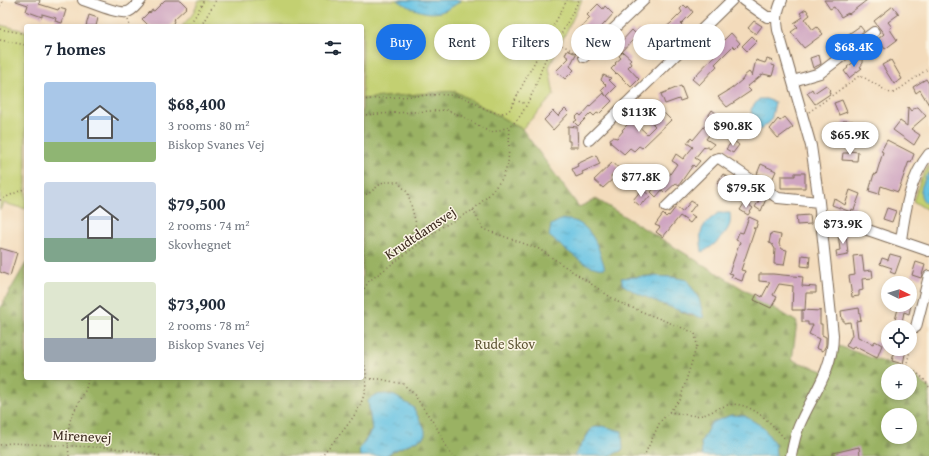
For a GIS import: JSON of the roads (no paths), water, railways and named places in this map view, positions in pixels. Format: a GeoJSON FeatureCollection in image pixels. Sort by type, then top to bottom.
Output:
{"type":"FeatureCollection","features":[{"type":"Feature","properties":{"kind":"street"},"geometry":{"type":"LineString","coordinates":[[83,0],[119,12],[132,10],[141,0]]}},
{"type":"Feature","properties":{"kind":"street"},"geometry":{"type":"LineString","coordinates":[[619,24],[644,0]]}},
{"type":"Feature","properties":{"kind":"street"},"geometry":{"type":"LineString","coordinates":[[590,140],[732,0]]}},
{"type":"Feature","properties":{"kind":"street"},"geometry":{"type":"LineString","coordinates":[[743,0],[767,16],[776,17]]}},
{"type":"Feature","properties":{"kind":"street"},"geometry":{"type":"LineString","coordinates":[[782,0],[776,17],[778,30],[811,146],[819,202],[833,333],[833,346],[828,368],[799,427],[792,452]]}},
{"type":"Feature","properties":{"kind":"street"},"geometry":{"type":"LineString","coordinates":[[793,81],[820,73],[874,32]]}},
{"type":"Feature","properties":{"kind":"street"},"geometry":{"type":"LineString","coordinates":[[901,240],[913,185],[918,171],[929,154]]}},
{"type":"Feature","properties":{"kind":"street"},"geometry":{"type":"LineString","coordinates":[[666,207],[715,159],[719,158],[778,198],[819,202]]}},
{"type":"Feature","properties":{"kind":"street"},"geometry":{"type":"LineString","coordinates":[[820,216],[830,217],[901,240],[929,251]]}},
{"type":"Feature","properties":{"kind":"street"},"geometry":{"type":"LineString","coordinates":[[917,323],[929,276]]}},
{"type":"Feature","properties":{"kind":"water"},"geometry":{"type":"Polygon","coordinates":[[[397,0],[461,0],[445,10],[429,13],[414,9],[397,0]]]}},
{"type":"Feature","properties":{"kind":"water"},"geometry":{"type":"Polygon","coordinates":[[[759,99],[766,99],[775,102],[771,121],[760,130],[752,122],[751,109],[759,99]]]}},
{"type":"Feature","properties":{"kind":"water"},"geometry":{"type":"Polygon","coordinates":[[[929,173],[929,206],[923,200],[921,188],[925,177],[929,173]]]}},
{"type":"Feature","properties":{"kind":"water"},"geometry":{"type":"Polygon","coordinates":[[[718,213],[730,213],[729,227],[719,240],[702,252],[702,229],[707,222],[718,213]]]}},
{"type":"Feature","properties":{"kind":"water"},"geometry":{"type":"Polygon","coordinates":[[[562,219],[577,222],[588,231],[596,242],[605,268],[591,266],[584,262],[568,252],[549,236],[551,225],[562,219]]]}},
{"type":"Feature","properties":{"kind":"water"},"geometry":{"type":"Polygon","coordinates":[[[651,276],[672,277],[687,280],[699,299],[704,318],[675,309],[637,293],[623,284],[621,278],[651,276]]]}},
{"type":"Feature","properties":{"kind":"water"},"geometry":{"type":"Polygon","coordinates":[[[386,394],[395,396],[413,407],[425,430],[425,437],[385,456],[360,456],[359,450],[372,430],[368,401],[374,395],[386,394]]]}},
{"type":"Feature","properties":{"kind":"water"},"geometry":{"type":"Polygon","coordinates":[[[731,415],[745,416],[763,427],[775,444],[776,456],[702,456],[701,442],[711,423],[731,415]]]}},
{"type":"Feature","properties":{"kind":"water"},"geometry":{"type":"Polygon","coordinates":[[[602,426],[622,431],[623,450],[609,456],[574,456],[592,428],[602,426]]]}},
{"type":"Feature","properties":{"kind":"park label","name":"Rude Skov"},"geometry":{"type":"Point","coordinates":[505,344]}}]}
